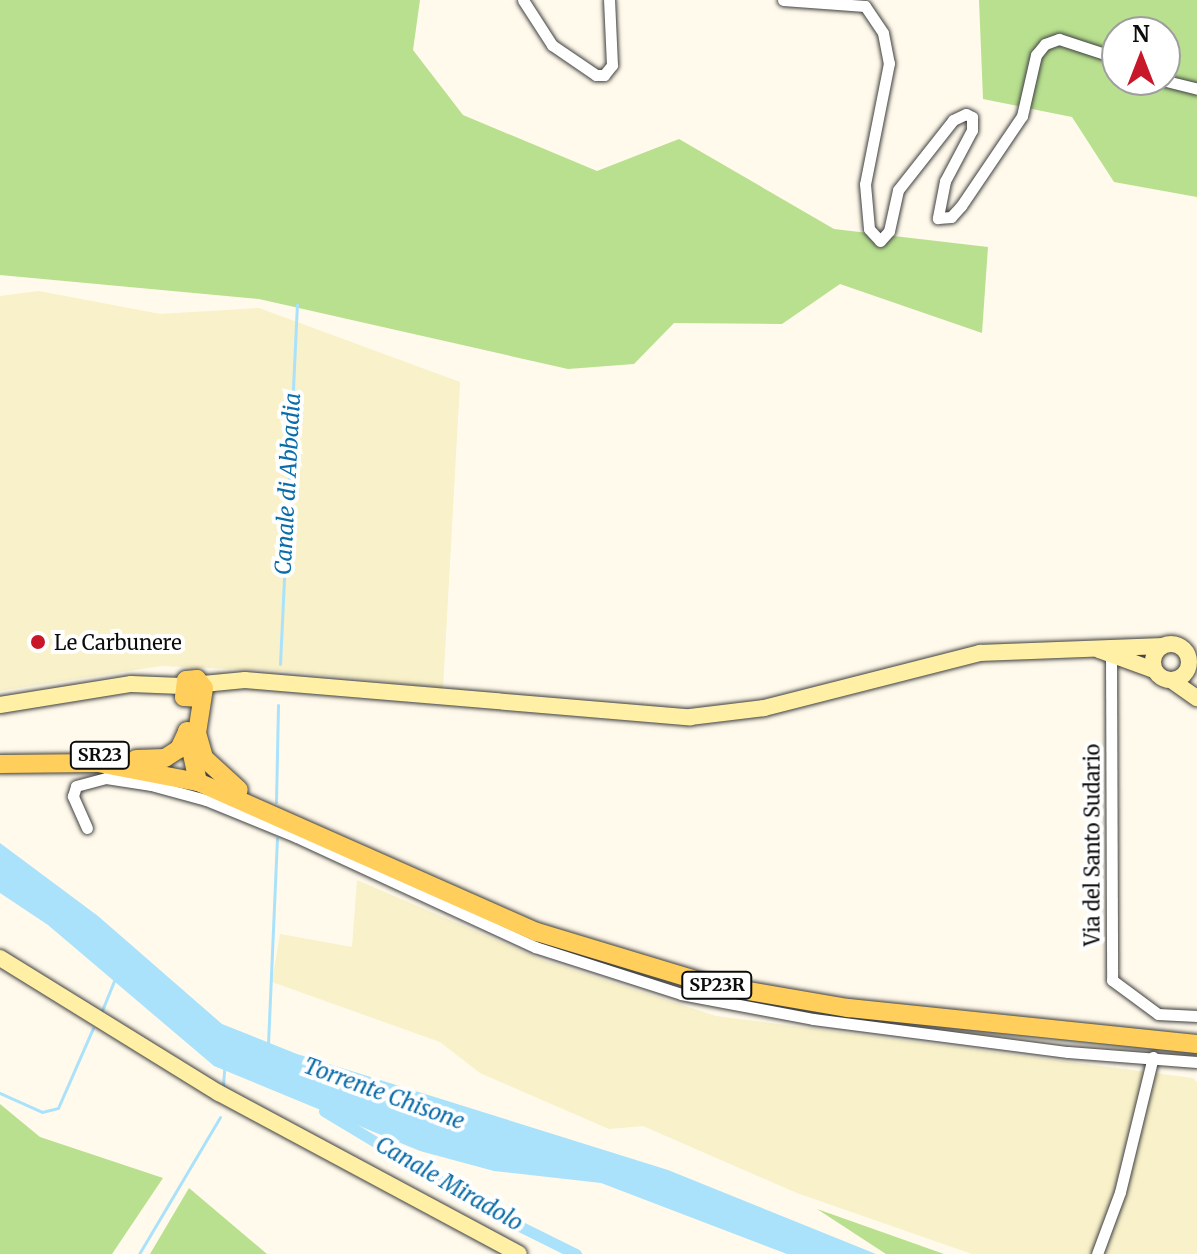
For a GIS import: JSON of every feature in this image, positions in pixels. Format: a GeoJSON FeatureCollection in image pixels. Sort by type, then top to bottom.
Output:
{"type":"FeatureCollection","features":[{"type":"Feature","properties":{"kind":"main road"},"geometry":{"type":"LineString","coordinates":[[0,705],[131,684],[193,692],[245,680],[690,717],[764,708],[980,653],[1197,643]]}},
{"type":"Feature","properties":{"kind":"main road"},"geometry":{"type":"LineString","coordinates":[[1169,645],[1191,660],[1197,687]]}},
{"type":"Feature","properties":{"kind":"main road"},"geometry":{"type":"LineString","coordinates":[[1154,670],[1154,653],[1169,645]]}},
{"type":"Feature","properties":{"kind":"main road"},"geometry":{"type":"LineString","coordinates":[[1090,647],[1154,670],[1197,698]]}},
{"type":"Feature","properties":{"kind":"main road"},"geometry":{"type":"LineString","coordinates":[[1171,680],[1191,660]]}},
{"type":"Feature","properties":{"kind":"main road"},"geometry":{"type":"LineString","coordinates":[[193,692],[187,732],[198,782]]}},
{"type":"Feature","properties":{"kind":"main road"},"geometry":{"type":"LineString","coordinates":[[193,692],[197,733],[204,758],[231,786],[268,809]]}},
{"type":"Feature","properties":{"kind":"main road","name":"SR23"},"geometry":{"type":"LineString","coordinates":[[0,757],[45,753],[157,760],[179,749],[187,732]]}},
{"type":"Feature","properties":{"kind":"main road","name":"SP23R"},"geometry":{"type":"LineString","coordinates":[[0,764],[98,763],[198,782],[268,809],[537,932],[665,973],[848,1008],[1197,1044]]}},
{"type":"Feature","properties":{"kind":"main road"},"geometry":{"type":"LineString","coordinates":[[0,958],[219,1093],[519,1254]]}},
{"type":"Feature","properties":{"kind":"street"},"geometry":{"type":"LineString","coordinates":[[523,0],[552,45],[596,75],[604,75],[612,65],[609,0]]}},
{"type":"Feature","properties":{"kind":"street"},"geometry":{"type":"LineString","coordinates":[[783,0],[865,6],[883,33],[889,63],[865,184],[869,229],[880,241],[889,231],[898,190],[953,120],[966,114],[972,117],[972,130],[945,181],[938,218],[951,217],[970,195],[1029,102],[1036,55],[1045,44],[1059,39],[1101,53]]}},
{"type":"Feature","properties":{"kind":"street","name":"Via del Santo Sudario"},"geometry":{"type":"LineString","coordinates":[[1111,653],[1112,980],[1158,1014],[1197,1016]]}},
{"type":"Feature","properties":{"kind":"street"},"geometry":{"type":"LineString","coordinates":[[87,828],[73,796],[76,786],[106,778],[151,785],[206,800],[297,837],[535,947],[681,994],[813,1019],[1068,1052],[1197,1062]]}},
{"type":"Feature","properties":{"kind":"street"},"geometry":{"type":"LineString","coordinates":[[1097,1254],[1120,1192],[1153,1057]]}},
{"type":"Feature","properties":{"kind":"shaded area"},"geometry":{"type":"Polygon","coordinates":[[[39,291],[160,314],[259,308],[460,382],[443,688],[282,671],[161,666],[0,691],[0,296],[39,291]]]}},
{"type":"Feature","properties":{"kind":"shaded area"},"geometry":{"type":"Polygon","coordinates":[[[357,880],[540,959],[716,1016],[1193,1078],[1197,1082],[1197,1254],[972,1254],[797,1193],[643,1126],[609,1129],[480,1073],[440,1042],[272,982],[280,934],[352,947],[357,880]]]}},
{"type":"Feature","properties":{"kind":"green space"},"geometry":{"type":"Polygon","coordinates":[[[0,0],[420,0],[413,50],[463,115],[597,171],[679,139],[834,229],[988,247],[982,333],[840,284],[782,324],[674,323],[634,364],[568,369],[259,299],[0,275],[0,0]]]}},
{"type":"Feature","properties":{"kind":"green space"},"geometry":{"type":"Polygon","coordinates":[[[979,0],[1197,0],[1197,197],[1114,182],[1072,117],[983,99],[979,0]]]}},
{"type":"Feature","properties":{"kind":"green space"},"geometry":{"type":"Polygon","coordinates":[[[0,1104],[40,1137],[163,1178],[112,1254],[0,1254],[0,1104]]]}},
{"type":"Feature","properties":{"kind":"green space"},"geometry":{"type":"Polygon","coordinates":[[[189,1188],[267,1254],[150,1254],[189,1188]]]}},
{"type":"Feature","properties":{"kind":"green space"},"geometry":{"type":"Polygon","coordinates":[[[817,1209],[944,1254],[886,1254],[817,1209]]]}},
{"type":"Feature","properties":{"kind":"water","name":"Torrente Chisone"},"geometry":{"type":"Polygon","coordinates":[[[0,843],[98,916],[222,1024],[297,1054],[668,1170],[876,1254],[787,1254],[601,1183],[494,1171],[420,1151],[214,1066],[48,925],[0,893],[0,843]]]}},
{"type":"Feature","properties":{"kind":"waterway","name":"Canale di Abbadia"},"geometry":{"type":"LineString","coordinates":[[280,664],[297,304]]}},
{"type":"Feature","properties":{"kind":"waterway","name":"Canale di Abbadia"},"geometry":{"type":"LineString","coordinates":[[276,802],[278,705]]}},
{"type":"Feature","properties":{"kind":"waterway","name":"Canale di Abbadia"},"geometry":{"type":"LineString","coordinates":[[268,1044],[277,838]]}},
{"type":"Feature","properties":{"kind":"waterway"},"geometry":{"type":"LineString","coordinates":[[101,1013],[115,979]]}},
{"type":"Feature","properties":{"kind":"waterway"},"geometry":{"type":"LineString","coordinates":[[0,1093],[42,1112],[58,1108],[93,1028]]}},
{"type":"Feature","properties":{"kind":"waterway"},"geometry":{"type":"LineString","coordinates":[[223,1086],[224,1070]]}},
{"type":"Feature","properties":{"kind":"waterway","name":"Canale Miradolo"},"geometry":{"type":"LineString","coordinates":[[324,1111],[499,1216],[576,1254]]}},
{"type":"Feature","properties":{"kind":"waterway"},"geometry":{"type":"LineString","coordinates":[[139,1254],[220,1117]]}},
{"type":"Feature","properties":{"kind":"place","name":"Le Carbunere"},"geometry":{"type":"Point","coordinates":[38,642]}}]}
